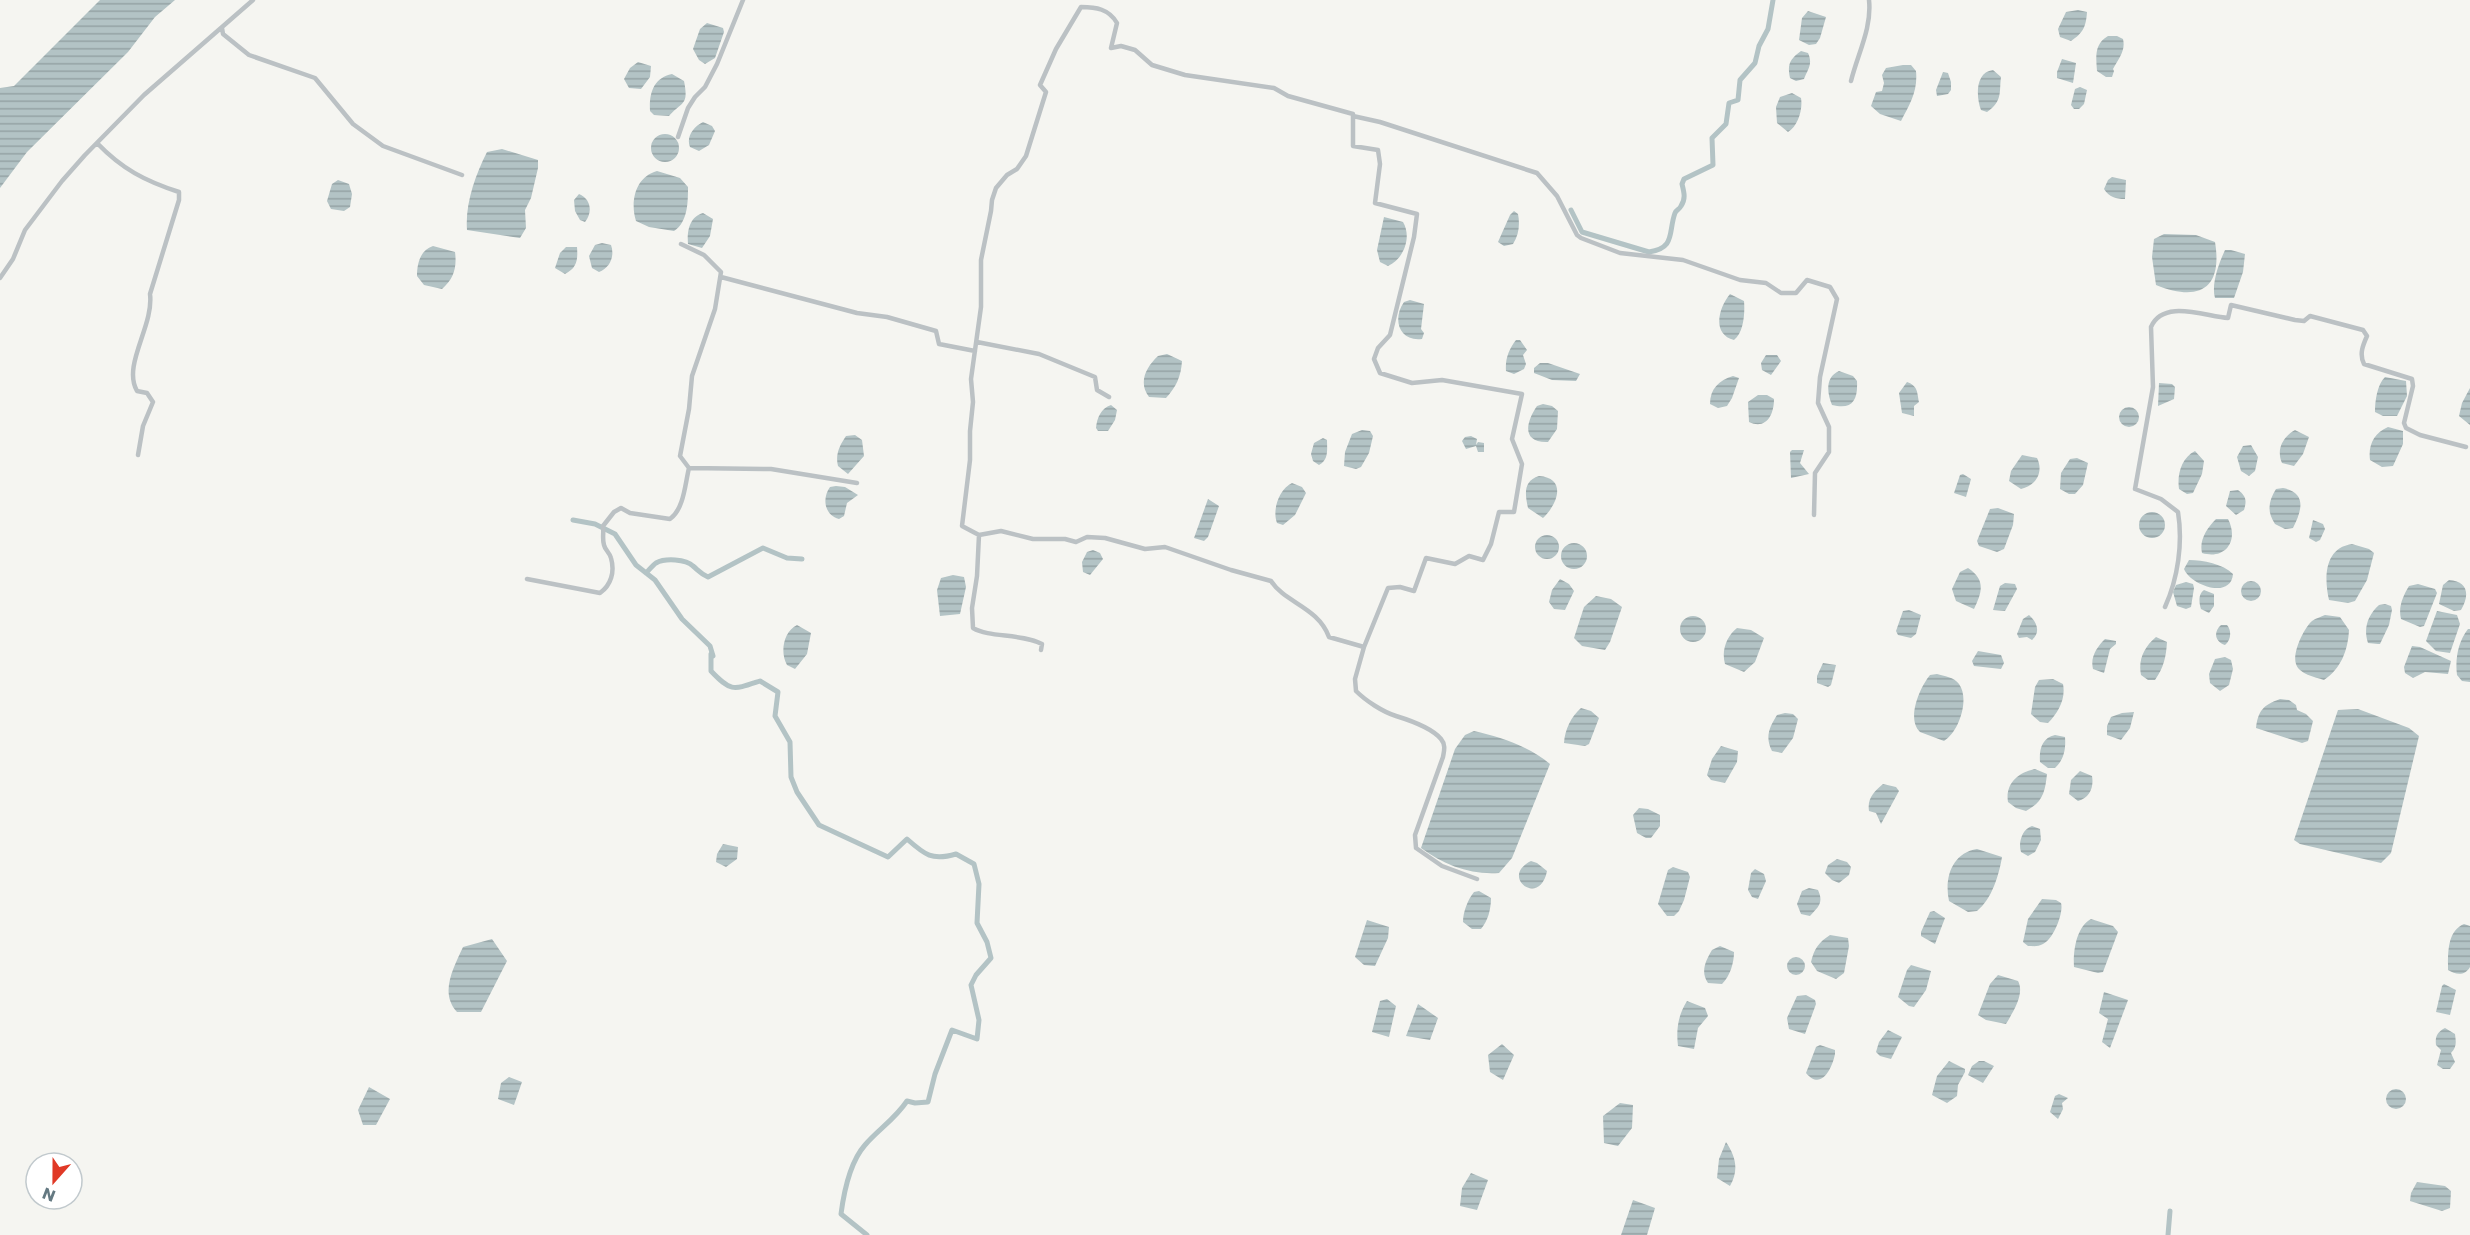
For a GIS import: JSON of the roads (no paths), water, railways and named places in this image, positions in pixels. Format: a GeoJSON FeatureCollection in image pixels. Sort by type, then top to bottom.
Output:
{"type":"FeatureCollection","features":[{"type":"Feature","properties":{"kind":"street"},"geometry":{"type":"LineString","coordinates":[[0,279],[13,260],[25,230],[62,181],[144,95],[253,0]]}},
{"type":"Feature","properties":{"kind":"street"},"geometry":{"type":"LineString","coordinates":[[678,137],[688,108],[694,97],[705,87],[717,64],[744,0]]}},
{"type":"Feature","properties":{"kind":"street"},"geometry":{"type":"LineString","coordinates":[[1851,81],[1860,47],[1868,31],[1869,0]]}},
{"type":"Feature","properties":{"kind":"street"},"geometry":{"type":"LineString","coordinates":[[1364,647],[1329,637],[1324,625],[1295,600],[1275,587],[1271,581],[1165,547],[1145,549],[1106,538],[1087,537],[1076,542],[1065,539],[1033,538],[1001,531],[979,535],[962,526],[969,471],[973,402],[971,379],[982,287],[981,260],[992,200],[996,188],[1007,175],[1017,169],[1026,156],[1046,92],[1040,85],[1044,72],[1081,7],[1095,7],[1112,15],[1117,23],[1111,48],[1121,46],[1135,50],[1152,65],[1185,75],[1274,88],[1288,96],[1380,122],[1537,173],[1557,195],[1577,235],[1601,246],[1620,253],[1683,260],[1740,280],[1766,283],[1781,293],[1796,293],[1807,280],[1830,287],[1837,299],[1820,377],[1818,403],[1829,427],[1829,452],[1815,473],[1814,515]]}},
{"type":"Feature","properties":{"kind":"street"},"geometry":{"type":"LineString","coordinates":[[222,28],[223,34],[249,55],[315,78],[353,124],[382,146],[462,175]]}},
{"type":"Feature","properties":{"kind":"street"},"geometry":{"type":"LineString","coordinates":[[1353,116],[1353,146],[1378,150],[1380,164],[1375,203],[1418,214],[1412,248],[1390,335],[1378,348],[1374,359],[1380,374],[1412,383],[1442,380],[1522,394],[1512,440],[1522,464],[1514,512],[1499,512],[1491,544],[1483,560],[1469,556],[1455,564],[1426,558],[1414,591],[1400,587],[1388,588],[1364,647],[1355,679],[1356,691],[1363,698],[1441,738],[1444,745],[1443,757],[1416,835],[1416,848],[1442,866],[1477,879]]}},
{"type":"Feature","properties":{"kind":"street"},"geometry":{"type":"LineString","coordinates":[[98,143],[114,161],[138,176],[179,192],[150,294],[152,305],[149,319],[134,358],[132,383],[137,391],[147,393],[153,402],[143,426],[138,454]]}},
{"type":"Feature","properties":{"kind":"street"},"geometry":{"type":"LineString","coordinates":[[527,579],[600,593],[607,588],[612,578],[611,556],[604,545],[603,529],[614,512],[621,508],[641,515],[670,519],[674,517],[681,504],[689,468],[680,456],[689,409],[690,387],[706,330],[715,309],[721,272],[704,255],[681,244]]}},
{"type":"Feature","properties":{"kind":"street"},"geometry":{"type":"LineString","coordinates":[[721,277],[857,313],[917,325],[936,331],[939,344],[975,351]]}},
{"type":"Feature","properties":{"kind":"street"},"geometry":{"type":"LineString","coordinates":[[2165,607],[2171,594],[2179,555],[2181,531],[2178,512],[2161,499],[2135,489],[2153,387],[2151,327],[2155,318],[2160,314],[2172,310],[2228,318],[2232,305],[2295,320],[2304,321],[2310,316],[2363,330],[2367,336],[2362,348],[2364,364],[2412,379],[2413,386],[2404,423],[2406,428],[2420,435],[2466,447]]}},
{"type":"Feature","properties":{"kind":"street"},"geometry":{"type":"LineString","coordinates":[[977,342],[1054,359],[1095,377],[1098,380],[1097,390],[1109,397]]}},
{"type":"Feature","properties":{"kind":"street"},"geometry":{"type":"LineString","coordinates":[[689,468],[771,469],[856,483]]}},
{"type":"Feature","properties":{"kind":"street"},"geometry":{"type":"LineString","coordinates":[[979,535],[977,576],[972,608],[973,628],[982,633],[1033,639],[1042,644],[1041,650]]}},
{"type":"Feature","properties":{"kind":"waterway"},"geometry":{"type":"LineString","coordinates":[[1571,210],[1582,232],[1649,252],[1658,250],[1667,243],[1675,213],[1684,201],[1682,184],[1684,179],[1713,165],[1712,138],[1726,124],[1729,103],[1738,100],[1740,80],[1755,63],[1759,46],[1768,29],[1773,0]]}},
{"type":"Feature","properties":{"kind":"waterway"},"geometry":{"type":"LineString","coordinates":[[573,520],[595,524],[615,534],[636,565],[655,580],[682,619],[710,646],[713,656]]}},
{"type":"Feature","properties":{"kind":"waterway"},"geometry":{"type":"LineString","coordinates":[[646,573],[656,563],[675,560],[690,564],[708,577],[763,548],[787,558],[802,559]]}},
{"type":"Feature","properties":{"kind":"waterway"},"geometry":{"type":"LineString","coordinates":[[711,654],[711,671],[728,686],[738,687],[760,681],[778,692],[775,716],[790,742],[791,777],[797,792],[819,825],[888,857],[907,839],[929,855],[941,857],[956,854],[974,864],[979,884],[977,923],[987,942],[991,958],[976,975],[971,985],[979,1020],[977,1039],[952,1030],[935,1074],[928,1102],[907,1101],[865,1145],[855,1160],[846,1187],[841,1214],[867,1235]]}},
{"type":"Feature","properties":{"kind":"waterway"},"geometry":{"type":"LineString","coordinates":[[2168,1235],[2170,1211]]}}]}
